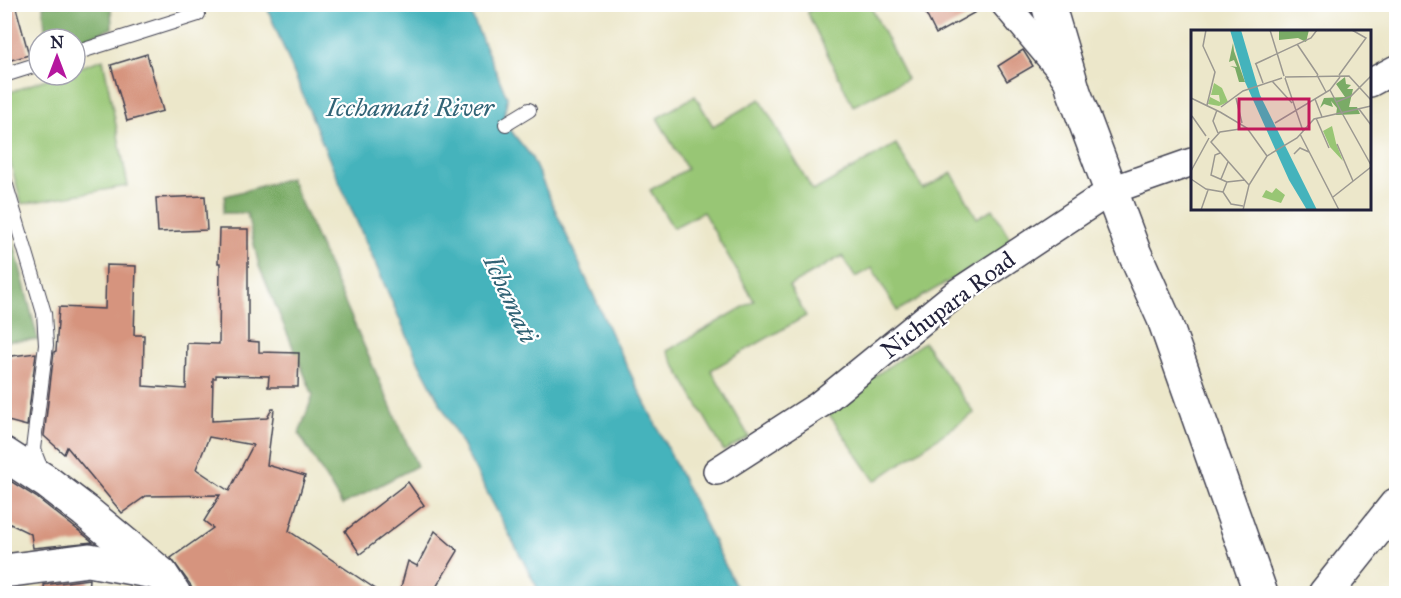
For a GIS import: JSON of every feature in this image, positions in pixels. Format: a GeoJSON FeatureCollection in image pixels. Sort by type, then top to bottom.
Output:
{"type":"FeatureCollection","features":[{"type":"Feature","properties":{"kind":"main road"},"geometry":{"type":"LineString","coordinates":[[1048,4],[1074,92],[1134,252],[1164,319],[1261,594]]}},
{"type":"Feature","properties":{"kind":"main road"},"geometry":{"type":"LineString","coordinates":[[4,454],[47,482],[167,584]]}},
{"type":"Feature","properties":{"kind":"main road"},"geometry":{"type":"LineString","coordinates":[[1325,594],[1396,505]]}},
{"type":"Feature","properties":{"kind":"main road"},"geometry":{"type":"LineString","coordinates":[[4,571],[89,560],[167,584]]}},
{"type":"Feature","properties":{"kind":"street"},"geometry":{"type":"LineString","coordinates":[[1005,4],[1058,67],[1074,92]]}},
{"type":"Feature","properties":{"kind":"street"},"geometry":{"type":"LineString","coordinates":[[1371,82],[1396,69]]}},
{"type":"Feature","properties":{"kind":"street","name":"Nichupara Road"},"geometry":{"type":"LineString","coordinates":[[717,471],[819,405],[958,292],[1112,190],[1191,162]]}},
{"type":"Feature","properties":{"kind":"lane"},"geometry":{"type":"LineString","coordinates":[[87,49],[198,14]]}},
{"type":"Feature","properties":{"kind":"lane"},"geometry":{"type":"LineString","coordinates":[[4,75],[27,68]]}},
{"type":"Feature","properties":{"kind":"lane"},"geometry":{"type":"LineString","coordinates":[[506,124],[529,110]]}},
{"type":"Feature","properties":{"kind":"lane"},"geometry":{"type":"LineString","coordinates":[[4,179],[44,313],[46,345],[33,449],[47,482]]}},
{"type":"Feature","properties":{"kind":"path"},"geometry":{"type":"LineString","coordinates":[[1389,4],[1396,18]]}},
{"type":"Feature","properties":{"kind":"green space"},"geometry":{"type":"Polygon","coordinates":[[[43,5],[111,5],[112,28],[87,38],[87,27],[45,27],[43,5]]]}},
{"type":"Feature","properties":{"kind":"green space"},"geometry":{"type":"Polygon","coordinates":[[[823,5],[870,5],[907,79],[853,106],[807,12],[823,5]]]}},
{"type":"Feature","properties":{"kind":"green space"},"geometry":{"type":"Polygon","coordinates":[[[103,59],[128,186],[22,204],[5,144],[5,94],[27,86],[87,87],[87,65],[103,59]]]}},
{"type":"Feature","properties":{"kind":"green space"},"geometry":{"type":"Polygon","coordinates":[[[695,96],[713,126],[760,99],[813,191],[896,144],[923,189],[952,173],[977,218],[993,209],[1013,244],[897,311],[872,268],[855,277],[842,256],[789,286],[806,316],[711,370],[749,437],[724,451],[667,351],[754,301],[703,212],[673,228],[650,190],[687,169],[657,118],[695,96]]]}},
{"type":"Feature","properties":{"kind":"green space"},"geometry":{"type":"Polygon","coordinates":[[[290,178],[417,466],[342,505],[299,434],[313,395],[259,266],[247,213],[223,213],[225,196],[290,178]]]}},
{"type":"Feature","properties":{"kind":"green space"},"geometry":{"type":"Polygon","coordinates":[[[5,207],[38,340],[5,341],[5,207]]]}},
{"type":"Feature","properties":{"kind":"green space"},"geometry":{"type":"Polygon","coordinates":[[[924,342],[974,413],[875,481],[826,410],[924,342]]]}},
{"type":"Feature","properties":{"kind":"water","name":"Icchamati River"},"geometry":{"type":"Polygon","coordinates":[[[266,5],[467,5],[507,97],[505,120],[531,156],[612,336],[739,593],[540,593],[419,363],[327,154],[266,5]]]}},
{"type":"Feature","properties":{"kind":"building"},"geometry":{"type":"Polygon","coordinates":[[[4,4],[15,4],[27,56],[4,62],[4,4]]]}},
{"type":"Feature","properties":{"kind":"building"},"geometry":{"type":"Polygon","coordinates":[[[943,4],[990,4],[936,34],[926,14],[943,4]]]}},
{"type":"Feature","properties":{"kind":"building"},"geometry":{"type":"Polygon","coordinates":[[[1023,50],[1033,66],[1007,81],[998,66],[1023,50]]]}},
{"type":"Feature","properties":{"kind":"building"},"geometry":{"type":"Polygon","coordinates":[[[147,54],[163,111],[127,121],[111,65],[147,54]]]}},
{"type":"Feature","properties":{"kind":"building"},"geometry":{"type":"Polygon","coordinates":[[[205,196],[207,230],[158,232],[156,198],[205,196]]]}},
{"type":"Feature","properties":{"kind":"building"},"geometry":{"type":"Polygon","coordinates":[[[219,229],[248,229],[248,341],[259,342],[259,352],[299,353],[298,387],[268,387],[269,376],[216,375],[216,378],[213,378],[212,421],[267,418],[274,409],[267,465],[305,476],[289,531],[383,594],[194,594],[190,584],[171,558],[213,528],[204,521],[220,495],[146,496],[122,513],[67,447],[64,454],[44,436],[54,352],[56,351],[59,307],[105,309],[106,265],[136,266],[134,335],[144,335],[143,386],[186,389],[187,343],[219,344],[220,263],[218,263],[219,229]],[[209,437],[196,469],[229,491],[253,445],[209,437]]]}},
{"type":"Feature","properties":{"kind":"building"},"geometry":{"type":"Polygon","coordinates":[[[36,353],[27,426],[4,420],[4,357],[36,353]]]}},
{"type":"Feature","properties":{"kind":"building"},"geometry":{"type":"Polygon","coordinates":[[[4,477],[36,497],[93,542],[33,548],[31,534],[4,521],[4,477]]]}},
{"type":"Feature","properties":{"kind":"building"},"geometry":{"type":"Polygon","coordinates":[[[408,482],[424,505],[360,554],[345,531],[408,482]]]}},
{"type":"Feature","properties":{"kind":"building"},"geometry":{"type":"Polygon","coordinates":[[[435,531],[458,551],[432,594],[399,594],[408,561],[417,566],[435,531]]]}},
{"type":"Feature","properties":{"kind":"building"},"geometry":{"type":"Polygon","coordinates":[[[89,579],[88,591],[45,594],[44,585],[89,579]]]}},
{"type":"Feature","properties":{"kind":"water label","name":"Ichamati"},"geometry":{"type":"Point","coordinates":[511,299]}}]}
